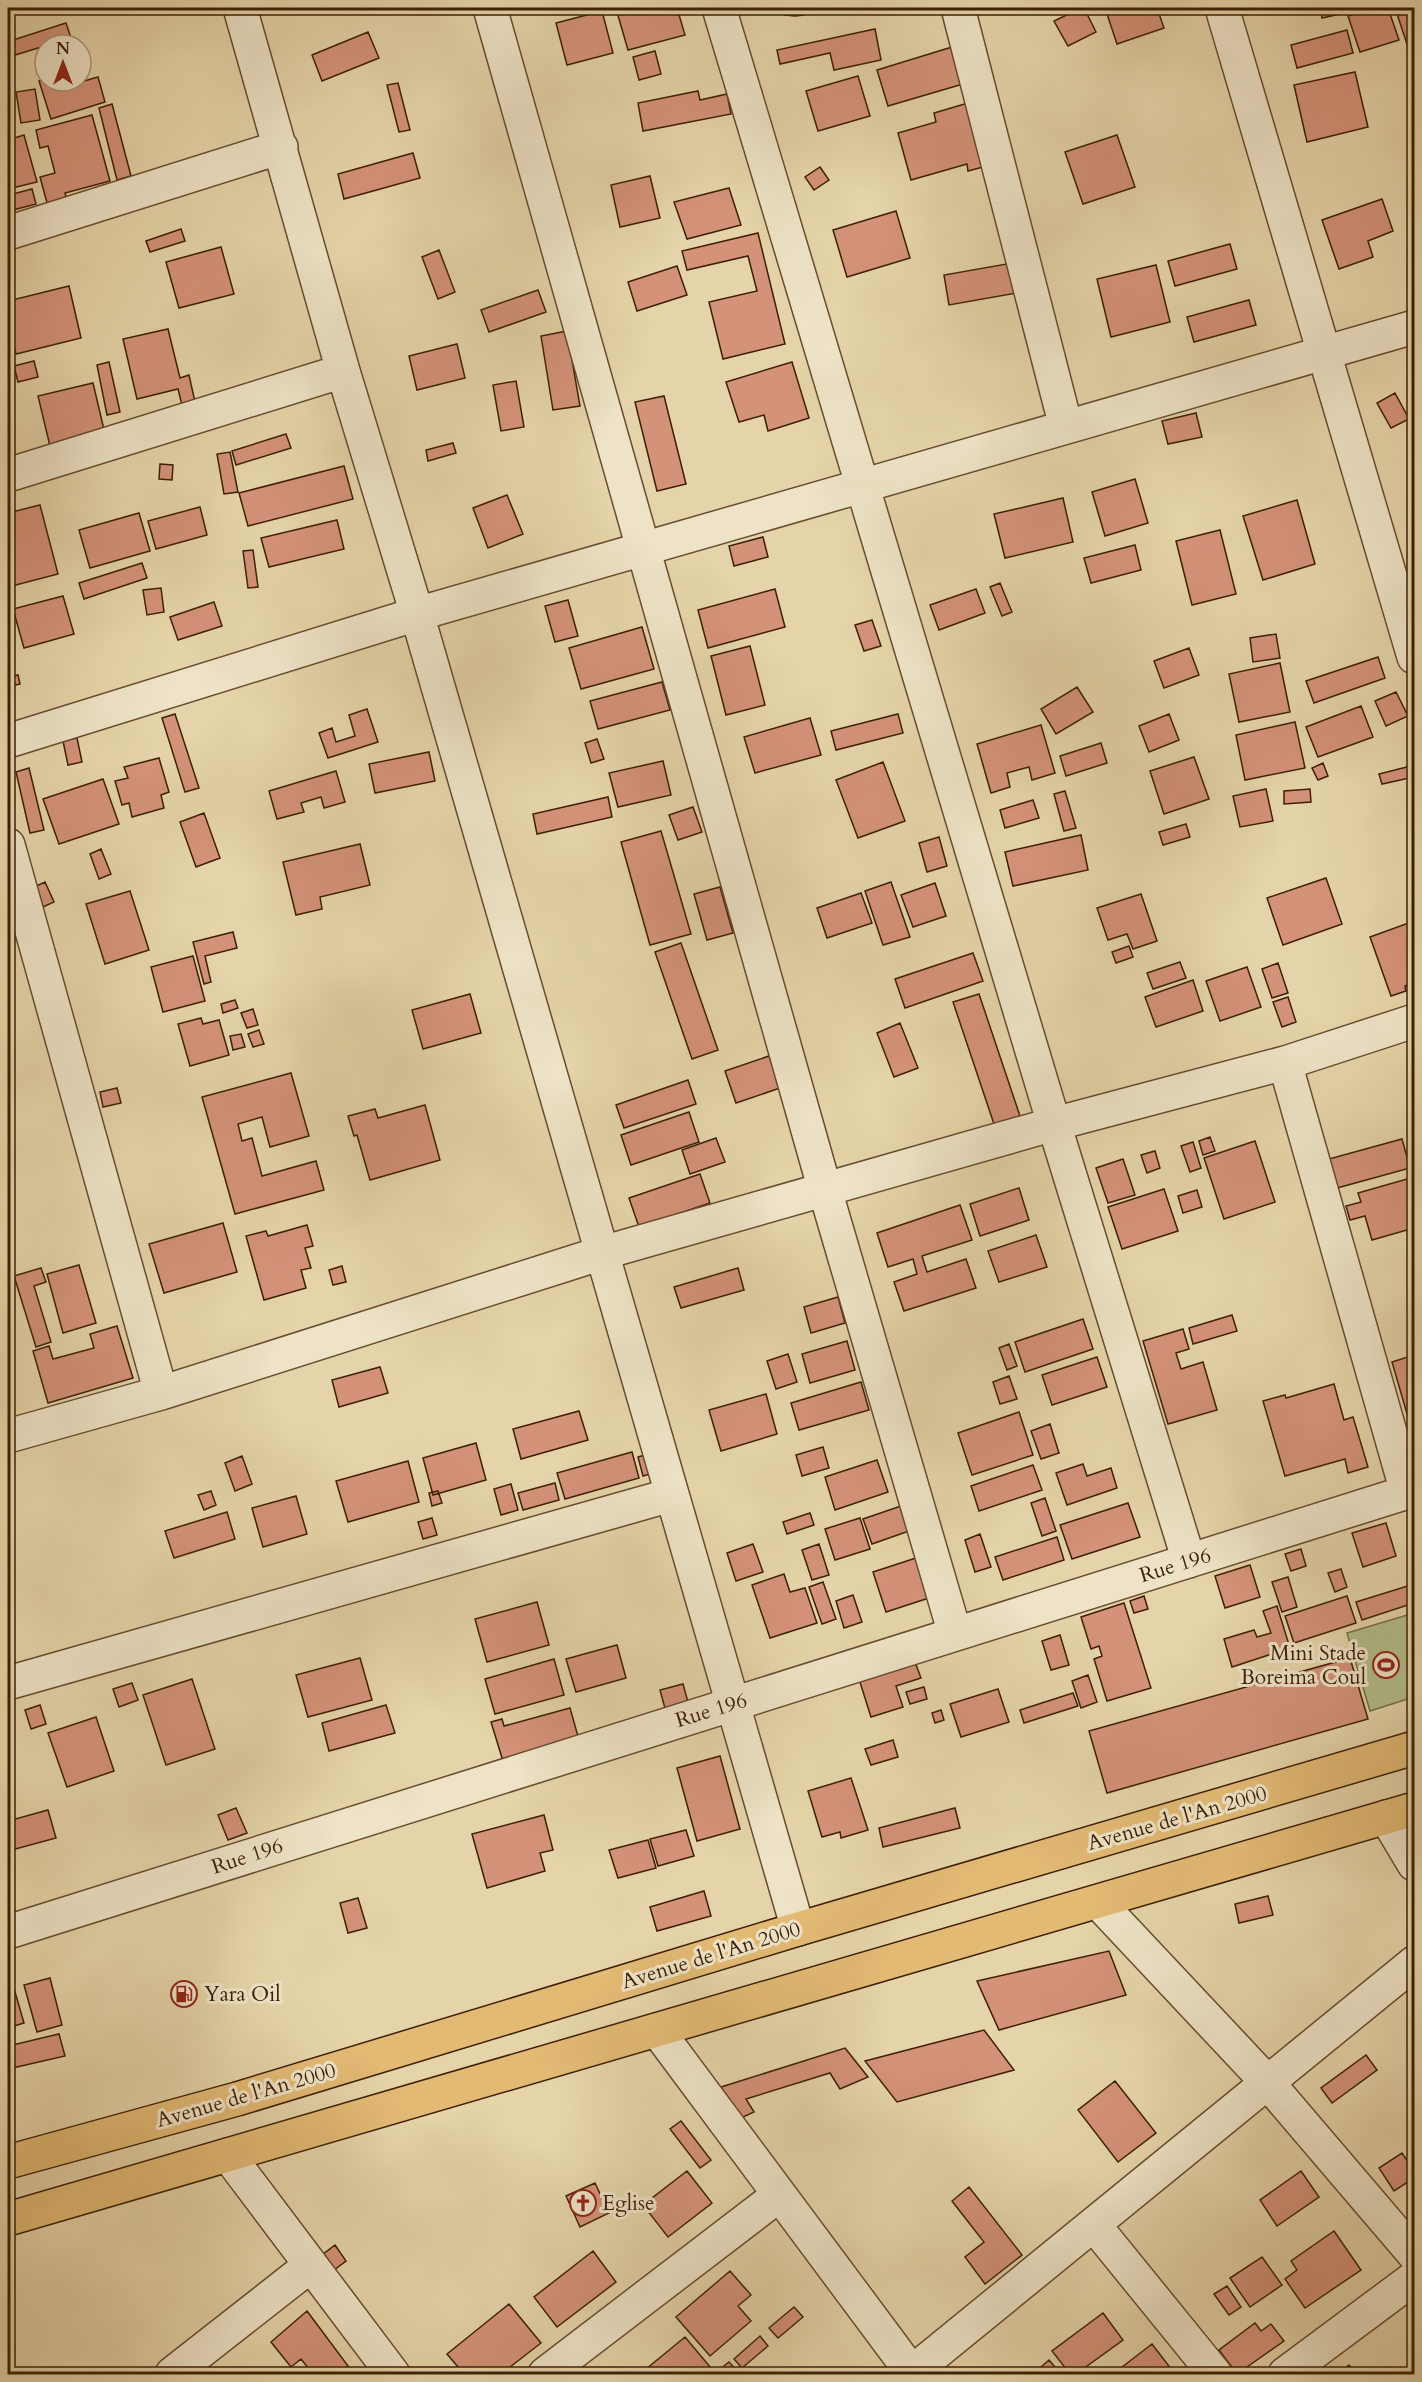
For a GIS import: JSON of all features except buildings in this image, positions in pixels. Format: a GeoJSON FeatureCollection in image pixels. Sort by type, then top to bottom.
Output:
{"type":"FeatureCollection","features":[{"type":"Feature","properties":{"kind":"main road","name":"Avenue de l'An 2000"},"geometry":{"type":"LineString","coordinates":[[8,2162],[237,2099],[798,1929],[1414,1748]]}},
{"type":"Feature","properties":{"kind":"main road"},"geometry":{"type":"LineString","coordinates":[[8,2219],[1400,1813]]}},
{"type":"Feature","properties":{"kind":"street"},"geometry":{"type":"LineString","coordinates":[[240,8],[343,371],[417,614],[798,1929]]}},
{"type":"Feature","properties":{"kind":"street"},"geometry":{"type":"LineString","coordinates":[[490,8],[825,1190],[955,1634]]}},
{"type":"Feature","properties":{"kind":"street"},"geometry":{"type":"LineString","coordinates":[[719,8],[1054,1124],[1188,1561]]}},
{"type":"Feature","properties":{"kind":"street"},"geometry":{"type":"LineString","coordinates":[[958,8],[1066,427]]}},
{"type":"Feature","properties":{"kind":"street"},"geometry":{"type":"LineString","coordinates":[[1222,8],[1414,657]]}},
{"type":"Feature","properties":{"kind":"street"},"geometry":{"type":"LineString","coordinates":[[8,233],[281,147]]}},
{"type":"Feature","properties":{"kind":"street"},"geometry":{"type":"LineString","coordinates":[[8,741],[417,614],[1414,327]]}},
{"type":"Feature","properties":{"kind":"street"},"geometry":{"type":"LineString","coordinates":[[8,475],[343,371]]}},
{"type":"Feature","properties":{"kind":"street"},"geometry":{"type":"LineString","coordinates":[[8,845],[161,1393]]}},
{"type":"Feature","properties":{"kind":"street"},"geometry":{"type":"LineString","coordinates":[[8,1436],[161,1393],[602,1253],[1054,1124],[1285,1063],[1414,1021]]}},
{"type":"Feature","properties":{"kind":"street"},"geometry":{"type":"LineString","coordinates":[[1285,1063],[1411,1491]]}},
{"type":"Feature","properties":{"kind":"street","name":"Rue 196"},"geometry":{"type":"LineString","coordinates":[[8,1932],[1411,1491]]}},
{"type":"Feature","properties":{"kind":"street"},"geometry":{"type":"LineString","coordinates":[[8,1683],[671,1496]]}},
{"type":"Feature","properties":{"kind":"street"},"geometry":{"type":"LineString","coordinates":[[1400,1813],[1414,1864]]}},
{"type":"Feature","properties":{"kind":"street"},"geometry":{"type":"LineString","coordinates":[[1098,1902],[1268,2083],[1414,2254]]}},
{"type":"Feature","properties":{"kind":"street"},"geometry":{"type":"LineString","coordinates":[[657,2030],[911,2374],[1414,1963]]}},
{"type":"Feature","properties":{"kind":"street"},"geometry":{"type":"LineString","coordinates":[[228,2155],[393,2374]]}},
{"type":"Feature","properties":{"kind":"street"},"geometry":{"type":"LineString","coordinates":[[545,2374],[779,2195]]}},
{"type":"Feature","properties":{"kind":"street"},"geometry":{"type":"LineString","coordinates":[[1094,2225],[1215,2374]]}},
{"type":"Feature","properties":{"kind":"street"},"geometry":{"type":"LineString","coordinates":[[172,2374],[310,2265]]}},
{"type":"Feature","properties":{"kind":"street"},"geometry":{"type":"LineString","coordinates":[[1285,2374],[1414,2278]]}},
{"type":"Feature","properties":{"kind":"green space","name":"Mini Stade Boreima Coul"},"geometry":{"type":"Polygon","coordinates":[[[1414,1613],[1414,1697],[1370,1711],[1347,1633],[1414,1613]]]}},
{"type":"Feature","properties":{"kind":"place","name":"Mini Stade Boreima Coul"},"geometry":{"type":"Point","coordinates":[1386,1665]}},
{"type":"Feature","properties":{"kind":"place","name":"Yara Oil"},"geometry":{"type":"Point","coordinates":[184,1994]}},
{"type":"Feature","properties":{"kind":"place","name":"Eglise"},"geometry":{"type":"Point","coordinates":[583,2203]}}]}
